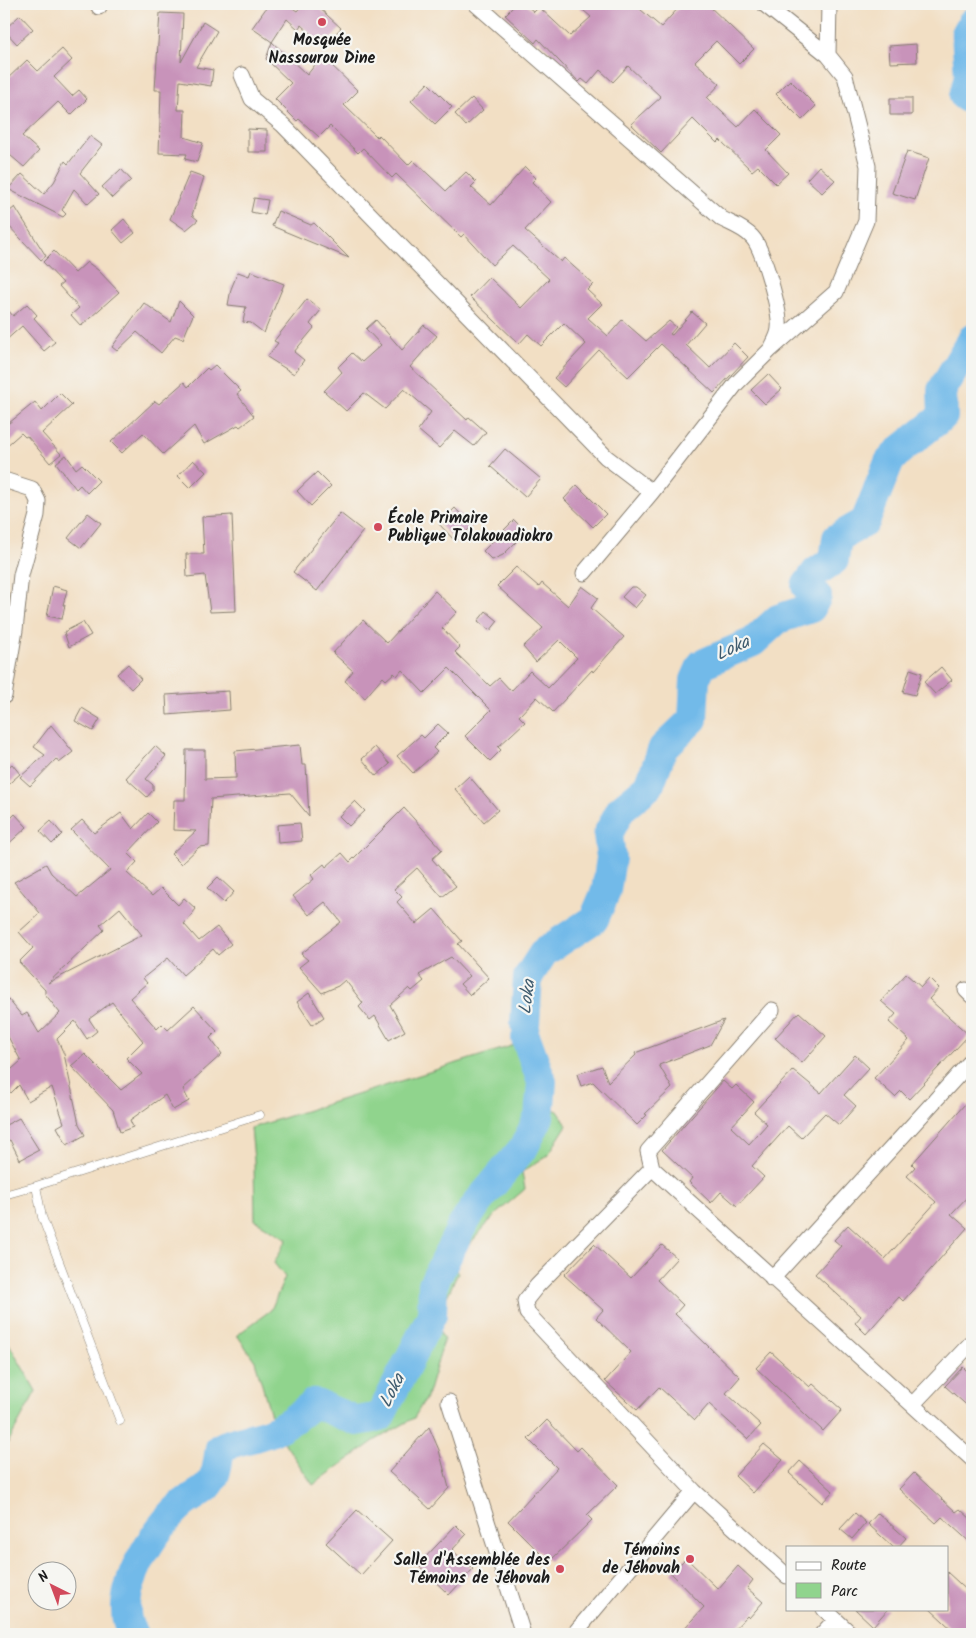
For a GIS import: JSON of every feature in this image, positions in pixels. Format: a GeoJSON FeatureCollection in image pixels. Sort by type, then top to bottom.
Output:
{"type":"FeatureCollection","features":[{"type":"Feature","properties":{"kind":"street"},"geometry":{"type":"LineString","coordinates":[[476,4],[722,219],[742,228],[753,238],[761,254],[778,308],[779,329],[771,349]]}},
{"type":"Feature","properties":{"kind":"street"},"geometry":{"type":"LineString","coordinates":[[584,572],[652,492],[736,384],[771,349],[836,292],[866,221],[868,166],[845,76],[828,55],[764,4]]}},
{"type":"Feature","properties":{"kind":"street"},"geometry":{"type":"LineString","coordinates":[[828,55],[829,4]]}},
{"type":"Feature","properties":{"kind":"street"},"geometry":{"type":"LineString","coordinates":[[242,75],[252,98],[283,125],[606,457],[652,492]]}},
{"type":"Feature","properties":{"kind":"street"},"geometry":{"type":"LineString","coordinates":[[4,480],[32,489],[38,501],[37,515],[21,575],[15,630],[4,696]]}},
{"type":"Feature","properties":{"kind":"street"},"geometry":{"type":"LineString","coordinates":[[772,1010],[648,1151],[652,1168],[972,1459]]}},
{"type":"Feature","properties":{"kind":"street"},"geometry":{"type":"LineString","coordinates":[[772,1279],[972,1060]]}},
{"type":"Feature","properties":{"kind":"street"},"geometry":{"type":"LineString","coordinates":[[652,1168],[537,1286],[526,1301],[527,1312],[694,1490],[786,1575]]}},
{"type":"Feature","properties":{"kind":"street"},"geometry":{"type":"LineString","coordinates":[[913,1404],[972,1342]]}},
{"type":"Feature","properties":{"kind":"street"},"geometry":{"type":"LineString","coordinates":[[449,1402],[523,1634]]}},
{"type":"Feature","properties":{"kind":"street"},"geometry":{"type":"LineString","coordinates":[[574,1634],[694,1490]]}},
{"type":"Feature","properties":{"kind":"street"},"geometry":{"type":"LineString","coordinates":[[825,1610],[851,1634]]}},
{"type":"Feature","properties":{"kind":"street"},"geometry":{"type":"LineString","coordinates":[[822,1634],[835,1620]]}},
{"type":"Feature","properties":{"kind":"lane"},"geometry":{"type":"LineString","coordinates":[[4,1195],[260,1115]]}},
{"type":"Feature","properties":{"kind":"lane"},"geometry":{"type":"LineString","coordinates":[[36,1186],[42,1217],[120,1421]]}},
{"type":"Feature","properties":{"kind":"green space"},"geometry":{"type":"Polygon","coordinates":[[[521,1043],[539,1104],[558,1111],[567,1125],[548,1155],[522,1172],[525,1189],[496,1214],[452,1264],[458,1273],[435,1322],[444,1340],[428,1394],[414,1418],[374,1441],[313,1485],[275,1429],[255,1361],[237,1335],[271,1310],[285,1277],[274,1263],[287,1239],[255,1220],[254,1160],[251,1128],[521,1043]]]}},
{"type":"Feature","properties":{"kind":"green space"},"geometry":{"type":"Polygon","coordinates":[[[4,1335],[36,1391],[4,1450],[4,1335]]]}},
{"type":"Feature","properties":{"kind":"building"},"geometry":{"type":"Polygon","coordinates":[[[269,4],[287,4],[297,11],[303,4],[315,4],[341,28],[324,46],[301,25],[298,29],[287,19],[272,42],[252,28],[269,4]]]}},
{"type":"Feature","properties":{"kind":"building"},"geometry":{"type":"Polygon","coordinates":[[[516,4],[525,4],[534,12],[539,7],[570,36],[591,17],[576,4],[634,4],[661,27],[682,4],[707,4],[754,49],[739,64],[716,41],[695,62],[720,84],[707,98],[738,127],[755,109],[781,135],[766,150],[788,173],[776,184],[758,166],[752,171],[720,140],[717,143],[693,119],[661,153],[631,124],[661,97],[628,66],[613,82],[600,70],[588,84],[582,79],[579,82],[538,39],[535,43],[505,15],[516,4]]]}},
{"type":"Feature","properties":{"kind":"building"},"geometry":{"type":"Polygon","coordinates":[[[160,13],[183,14],[181,62],[203,22],[217,31],[196,67],[213,70],[211,86],[180,81],[178,110],[185,110],[184,137],[203,143],[197,162],[185,159],[187,154],[159,153],[161,90],[155,90],[160,13]]]}},
{"type":"Feature","properties":{"kind":"building"},"geometry":{"type":"Polygon","coordinates":[[[20,15],[33,29],[17,44],[4,30],[20,15]]]}},
{"type":"Feature","properties":{"kind":"building"},"geometry":{"type":"Polygon","coordinates":[[[272,42],[307,75],[322,56],[358,91],[344,105],[377,137],[379,135],[408,165],[413,160],[446,191],[466,172],[476,182],[471,187],[491,205],[525,167],[536,178],[532,182],[551,202],[525,230],[561,262],[564,258],[593,284],[587,290],[602,304],[588,318],[608,336],[622,320],[646,341],[669,321],[676,327],[670,334],[672,335],[692,312],[705,323],[686,345],[710,368],[734,343],[748,357],[714,393],[661,344],[628,377],[599,350],[564,387],[554,378],[586,344],[564,323],[541,346],[528,334],[519,344],[470,297],[489,277],[521,308],[549,279],[513,246],[492,265],[464,234],[461,237],[396,174],[392,178],[363,148],[358,153],[330,126],[319,137],[299,119],[297,121],[275,99],[291,83],[266,59],[272,42]]]}},
{"type":"Feature","properties":{"kind":"building"},"geometry":{"type":"Polygon","coordinates":[[[916,44],[917,62],[890,63],[889,46],[916,44]]]}},
{"type":"Feature","properties":{"kind":"building"},"geometry":{"type":"Polygon","coordinates":[[[62,49],[72,60],[54,77],[72,96],[79,90],[87,99],[71,115],[58,102],[22,136],[39,151],[24,167],[4,150],[4,82],[27,60],[38,71],[62,49]]]}},
{"type":"Feature","properties":{"kind":"building"},"geometry":{"type":"Polygon","coordinates":[[[790,80],[816,106],[802,120],[776,94],[790,80]]]}},
{"type":"Feature","properties":{"kind":"building"},"geometry":{"type":"Polygon","coordinates":[[[428,83],[452,107],[435,124],[411,101],[428,83]]]}},
{"type":"Feature","properties":{"kind":"building"},"geometry":{"type":"Polygon","coordinates":[[[472,98],[483,110],[466,126],[455,114],[472,98]]]}},
{"type":"Feature","properties":{"kind":"building"},"geometry":{"type":"Polygon","coordinates":[[[890,98],[912,98],[912,115],[890,115],[890,98]]]}},
{"type":"Feature","properties":{"kind":"building"},"geometry":{"type":"Polygon","coordinates":[[[248,129],[267,130],[267,152],[248,152],[248,129]]]}},
{"type":"Feature","properties":{"kind":"building"},"geometry":{"type":"Polygon","coordinates":[[[90,136],[102,145],[80,173],[99,194],[88,204],[74,189],[62,210],[66,214],[63,217],[8,189],[22,174],[44,194],[54,182],[65,161],[68,164],[90,136]]]}},
{"type":"Feature","properties":{"kind":"building"},"geometry":{"type":"Polygon","coordinates":[[[907,151],[929,158],[915,200],[892,193],[907,151]]]}},
{"type":"Feature","properties":{"kind":"building"},"geometry":{"type":"Polygon","coordinates":[[[819,166],[835,180],[822,193],[807,179],[819,166]]]}},
{"type":"Feature","properties":{"kind":"building"},"geometry":{"type":"Polygon","coordinates":[[[121,169],[131,180],[112,198],[102,187],[121,169]]]}},
{"type":"Feature","properties":{"kind":"building"},"geometry":{"type":"Polygon","coordinates":[[[190,172],[204,177],[192,215],[198,220],[186,230],[170,219],[190,172]]]}},
{"type":"Feature","properties":{"kind":"building"},"geometry":{"type":"Polygon","coordinates":[[[254,198],[268,200],[265,215],[251,212],[254,198]]]}},
{"type":"Feature","properties":{"kind":"building"},"geometry":{"type":"Polygon","coordinates":[[[15,207],[46,256],[41,260],[4,221],[4,216],[15,207]]]}},
{"type":"Feature","properties":{"kind":"building"},"geometry":{"type":"Polygon","coordinates":[[[278,211],[311,225],[314,223],[349,258],[272,226],[278,211]]]}},
{"type":"Feature","properties":{"kind":"building"},"geometry":{"type":"Polygon","coordinates":[[[124,219],[135,233],[123,243],[112,230],[124,219]]]}},
{"type":"Feature","properties":{"kind":"building"},"geometry":{"type":"Polygon","coordinates":[[[54,251],[75,273],[87,262],[98,270],[119,292],[81,326],[71,315],[79,308],[59,286],[63,283],[43,262],[54,251]]]}},
{"type":"Feature","properties":{"kind":"building"},"geometry":{"type":"Polygon","coordinates":[[[251,271],[284,284],[264,333],[251,323],[243,322],[246,307],[228,305],[231,289],[238,272],[249,276],[251,271]]]}},
{"type":"Feature","properties":{"kind":"building"},"geometry":{"type":"Polygon","coordinates":[[[307,299],[321,310],[310,324],[314,328],[294,352],[304,360],[294,374],[267,357],[278,343],[274,341],[307,299]]]}},
{"type":"Feature","properties":{"kind":"building"},"geometry":{"type":"Polygon","coordinates":[[[179,301],[193,315],[183,339],[175,336],[161,353],[137,332],[117,351],[112,347],[144,303],[171,322],[179,301]]]}},
{"type":"Feature","properties":{"kind":"building"},"geometry":{"type":"Polygon","coordinates":[[[27,304],[37,315],[34,318],[55,342],[44,351],[22,326],[4,342],[4,305],[13,316],[27,304]]]}},
{"type":"Feature","properties":{"kind":"building"},"geometry":{"type":"Polygon","coordinates":[[[376,320],[402,350],[424,325],[437,336],[410,367],[467,420],[469,417],[486,432],[474,446],[455,431],[439,448],[418,430],[431,412],[404,389],[385,409],[364,393],[346,411],[324,391],[342,372],[338,367],[352,353],[362,362],[381,345],[366,329],[376,320]]]}},
{"type":"Feature","properties":{"kind":"building"},"geometry":{"type":"Polygon","coordinates":[[[215,365],[241,391],[237,394],[254,416],[240,427],[238,425],[204,444],[194,426],[163,454],[143,433],[122,453],[111,442],[155,401],[159,404],[184,382],[188,387],[207,368],[209,370],[215,365]]]}},
{"type":"Feature","properties":{"kind":"building"},"geometry":{"type":"Polygon","coordinates":[[[768,374],[782,389],[765,404],[751,390],[768,374]]]}},
{"type":"Feature","properties":{"kind":"building"},"geometry":{"type":"Polygon","coordinates":[[[60,393],[72,405],[42,433],[61,454],[50,463],[27,436],[25,437],[21,433],[4,448],[4,427],[35,402],[42,411],[60,393]]]}},
{"type":"Feature","properties":{"kind":"building"},"geometry":{"type":"Polygon","coordinates":[[[505,449],[541,479],[525,497],[490,466],[505,449]]]}},
{"type":"Feature","properties":{"kind":"building"},"geometry":{"type":"Polygon","coordinates":[[[66,455],[76,469],[82,464],[99,481],[87,493],[80,485],[76,489],[56,463],[66,455]]]}},
{"type":"Feature","properties":{"kind":"building"},"geometry":{"type":"Polygon","coordinates":[[[193,460],[206,472],[190,488],[178,476],[193,460]]]}},
{"type":"Feature","properties":{"kind":"building"},"geometry":{"type":"Polygon","coordinates":[[[317,472],[331,486],[311,506],[297,491],[317,472]]]}},
{"type":"Feature","properties":{"kind":"building"},"geometry":{"type":"Polygon","coordinates":[[[577,485],[606,514],[593,527],[564,499],[577,485]]]}},
{"type":"Feature","properties":{"kind":"building"},"geometry":{"type":"Polygon","coordinates":[[[455,508],[472,526],[456,542],[439,524],[455,508]]]}},
{"type":"Feature","properties":{"kind":"building"},"geometry":{"type":"Polygon","coordinates":[[[88,513],[101,523],[81,548],[68,538],[88,513]]]}},
{"type":"Feature","properties":{"kind":"building"},"geometry":{"type":"Polygon","coordinates":[[[340,513],[363,531],[317,591],[293,572],[340,513]]]}},
{"type":"Feature","properties":{"kind":"building"},"geometry":{"type":"Polygon","coordinates":[[[232,515],[236,611],[210,612],[205,575],[187,577],[186,554],[204,554],[202,517],[232,515]]]}},
{"type":"Feature","properties":{"kind":"building"},"geometry":{"type":"Polygon","coordinates":[[[514,520],[526,532],[503,555],[492,560],[483,551],[514,520]]]}},
{"type":"Feature","properties":{"kind":"building"},"geometry":{"type":"Polygon","coordinates":[[[516,567],[539,587],[542,583],[568,606],[582,586],[598,598],[591,608],[624,637],[593,672],[592,670],[553,712],[537,697],[519,716],[525,722],[498,747],[501,750],[490,761],[465,736],[491,710],[449,668],[424,693],[402,670],[397,676],[394,673],[386,680],[383,677],[365,698],[345,681],[353,671],[333,653],[363,620],[387,643],[435,591],[457,612],[442,628],[460,647],[455,652],[490,686],[499,678],[511,691],[530,671],[548,688],[577,658],[559,640],[536,662],[523,647],[543,628],[497,586],[516,567]]]}},
{"type":"Feature","properties":{"kind":"building"},"geometry":{"type":"Polygon","coordinates":[[[53,586],[67,590],[62,619],[47,616],[53,586]]]}},
{"type":"Feature","properties":{"kind":"building"},"geometry":{"type":"Polygon","coordinates":[[[631,587],[636,587],[646,595],[635,608],[622,597],[631,587]]]}},
{"type":"Feature","properties":{"kind":"building"},"geometry":{"type":"Polygon","coordinates":[[[486,611],[498,621],[490,631],[478,621],[486,611]]]}},
{"type":"Feature","properties":{"kind":"building"},"geometry":{"type":"Polygon","coordinates":[[[83,622],[91,635],[69,647],[64,632],[83,622]]]}},
{"type":"Feature","properties":{"kind":"building"},"geometry":{"type":"Polygon","coordinates":[[[128,664],[141,679],[131,689],[117,674],[128,664]]]}},
{"type":"Feature","properties":{"kind":"building"},"geometry":{"type":"Polygon","coordinates":[[[941,667],[952,680],[935,694],[924,682],[941,667]]]}},
{"type":"Feature","properties":{"kind":"building"},"geometry":{"type":"Polygon","coordinates":[[[910,669],[922,673],[915,695],[903,692],[910,669]]]}},
{"type":"Feature","properties":{"kind":"building"},"geometry":{"type":"Polygon","coordinates":[[[229,691],[230,710],[167,715],[166,695],[229,691]]]}},
{"type":"Feature","properties":{"kind":"building"},"geometry":{"type":"Polygon","coordinates":[[[82,708],[100,719],[93,731],[75,721],[82,708]]]}},
{"type":"Feature","properties":{"kind":"building"},"geometry":{"type":"Polygon","coordinates":[[[438,724],[448,733],[433,748],[437,752],[413,773],[397,756],[421,735],[424,738],[438,724]]]}},
{"type":"Feature","properties":{"kind":"building"},"geometry":{"type":"Polygon","coordinates":[[[51,725],[73,752],[59,763],[56,759],[30,786],[20,777],[45,755],[34,747],[51,725]]]}},
{"type":"Feature","properties":{"kind":"building"},"geometry":{"type":"Polygon","coordinates":[[[300,745],[302,765],[306,765],[309,816],[290,793],[211,799],[209,846],[199,847],[181,864],[171,854],[196,831],[173,830],[174,800],[185,800],[186,750],[205,750],[205,779],[236,778],[235,751],[300,745]]]}},
{"type":"Feature","properties":{"kind":"building"},"geometry":{"type":"Polygon","coordinates":[[[155,746],[166,756],[146,779],[153,785],[153,790],[147,797],[126,778],[155,746]]]}},
{"type":"Feature","properties":{"kind":"building"},"geometry":{"type":"Polygon","coordinates":[[[375,747],[390,764],[376,776],[362,759],[375,747]]]}},
{"type":"Feature","properties":{"kind":"building"},"geometry":{"type":"Polygon","coordinates":[[[12,764],[20,774],[4,788],[4,771],[12,764]]]}},
{"type":"Feature","properties":{"kind":"building"},"geometry":{"type":"Polygon","coordinates":[[[469,776],[498,810],[484,822],[455,789],[469,776]]]}},
{"type":"Feature","properties":{"kind":"building"},"geometry":{"type":"Polygon","coordinates":[[[355,801],[365,811],[349,826],[339,816],[355,801]]]}},
{"type":"Feature","properties":{"kind":"building"},"geometry":{"type":"Polygon","coordinates":[[[404,808],[442,850],[432,859],[456,886],[442,897],[417,868],[394,889],[402,897],[397,902],[416,924],[434,909],[462,941],[458,944],[489,978],[470,995],[460,984],[469,976],[451,957],[419,975],[424,981],[412,991],[409,988],[390,1005],[405,1031],[389,1040],[375,1016],[370,1020],[359,1007],[363,1003],[345,980],[338,986],[322,993],[299,967],[308,960],[301,954],[341,922],[325,902],[309,915],[293,896],[314,879],[311,875],[324,864],[326,867],[342,853],[350,862],[404,808]]]}},
{"type":"Feature","properties":{"kind":"building"},"geometry":{"type":"Polygon","coordinates":[[[121,813],[133,829],[148,813],[157,822],[128,853],[137,862],[127,873],[152,896],[161,888],[178,905],[184,898],[196,909],[184,924],[199,941],[217,927],[231,944],[218,955],[213,949],[183,975],[168,958],[143,978],[147,983],[130,998],[157,1029],[162,1024],[168,1030],[194,1006],[217,1031],[210,1038],[222,1054],[183,1089],[189,1101],[173,1110],[165,1095],[130,1120],[133,1127],[120,1132],[113,1110],[71,1066],[85,1054],[121,1090],[142,1074],[126,1058],[143,1041],[112,1002],[89,1019],[97,1031],[87,1039],[75,1021],[57,1039],[64,1054],[79,1124],[85,1135],[67,1145],[57,1127],[64,1123],[52,1087],[28,1101],[19,1085],[11,1093],[4,1085],[4,1076],[21,1061],[4,1029],[4,994],[22,1016],[27,1013],[39,1033],[60,1013],[45,994],[45,990],[19,962],[33,948],[19,932],[40,913],[14,882],[46,864],[51,873],[77,897],[110,870],[71,830],[82,820],[94,833],[121,813]],[[120,908],[100,925],[104,930],[48,983],[142,935],[120,908]]]}},
{"type":"Feature","properties":{"kind":"building"},"geometry":{"type":"Polygon","coordinates":[[[15,814],[27,827],[4,848],[4,825],[15,814]]]}},
{"type":"Feature","properties":{"kind":"building"},"geometry":{"type":"Polygon","coordinates":[[[51,821],[62,834],[52,844],[40,831],[51,821]]]}},
{"type":"Feature","properties":{"kind":"building"},"geometry":{"type":"Polygon","coordinates":[[[300,823],[302,841],[278,843],[277,825],[300,823]]]}},
{"type":"Feature","properties":{"kind":"building"},"geometry":{"type":"Polygon","coordinates":[[[218,877],[234,892],[224,903],[207,888],[218,877]]]}},
{"type":"Feature","properties":{"kind":"building"},"geometry":{"type":"Polygon","coordinates":[[[906,974],[921,987],[929,978],[939,988],[929,999],[969,1035],[909,1099],[901,1091],[895,1097],[874,1078],[909,1040],[889,1022],[896,1014],[881,1001],[906,974]]]}},
{"type":"Feature","properties":{"kind":"building"},"geometry":{"type":"Polygon","coordinates":[[[309,993],[324,1017],[312,1025],[297,1002],[309,993]]]}},
{"type":"Feature","properties":{"kind":"building"},"geometry":{"type":"Polygon","coordinates":[[[799,1012],[826,1036],[802,1063],[775,1038],[799,1012]]]}},
{"type":"Feature","properties":{"kind":"building"},"geometry":{"type":"Polygon","coordinates":[[[724,1020],[710,1045],[659,1065],[672,1088],[645,1114],[647,1115],[637,1125],[593,1082],[581,1086],[577,1074],[602,1066],[608,1082],[636,1055],[635,1053],[724,1020]]]}},
{"type":"Feature","properties":{"kind":"building"},"geometry":{"type":"Polygon","coordinates":[[[855,1055],[869,1068],[844,1095],[856,1106],[839,1125],[825,1113],[801,1138],[788,1126],[752,1166],[764,1177],[737,1206],[721,1192],[711,1203],[689,1182],[692,1178],[662,1150],[723,1081],[732,1089],[736,1085],[754,1102],[731,1127],[749,1144],[767,1124],[754,1112],[793,1070],[821,1093],[855,1055]]]}},
{"type":"Feature","properties":{"kind":"building"},"geometry":{"type":"Polygon","coordinates":[[[965,1104],[972,1110],[972,1192],[951,1214],[967,1228],[903,1301],[899,1297],[866,1334],[855,1323],[861,1316],[815,1274],[841,1246],[834,1240],[848,1225],[885,1259],[936,1202],[907,1176],[915,1167],[912,1164],[965,1104]]]}},
{"type":"Feature","properties":{"kind":"building"},"geometry":{"type":"Polygon","coordinates":[[[19,1118],[39,1150],[20,1160],[10,1140],[4,1143],[4,1126],[19,1118]]]}},
{"type":"Feature","properties":{"kind":"building"},"geometry":{"type":"Polygon","coordinates":[[[594,1244],[631,1278],[662,1245],[677,1258],[657,1280],[683,1305],[675,1314],[740,1377],[726,1393],[761,1425],[748,1439],[709,1404],[695,1420],[659,1387],[637,1410],[605,1381],[631,1352],[596,1318],[603,1310],[564,1275],[594,1244]]]}},
{"type":"Feature","properties":{"kind":"building"},"geometry":{"type":"Polygon","coordinates":[[[771,1352],[810,1387],[813,1384],[842,1410],[823,1431],[756,1368],[771,1352]]]}},
{"type":"Feature","properties":{"kind":"building"},"geometry":{"type":"Polygon","coordinates":[[[963,1367],[972,1376],[972,1410],[945,1386],[963,1367]]]}},
{"type":"Feature","properties":{"kind":"building"},"geometry":{"type":"Polygon","coordinates":[[[547,1420],[577,1451],[581,1447],[618,1485],[587,1515],[592,1520],[549,1562],[508,1521],[557,1468],[528,1439],[547,1420]]]}},
{"type":"Feature","properties":{"kind":"building"},"geometry":{"type":"Polygon","coordinates":[[[429,1427],[439,1450],[449,1488],[430,1509],[389,1472],[429,1427]]]}},
{"type":"Feature","properties":{"kind":"building"},"geometry":{"type":"Polygon","coordinates":[[[764,1444],[783,1460],[753,1493],[735,1476],[764,1444]]]}},
{"type":"Feature","properties":{"kind":"building"},"geometry":{"type":"Polygon","coordinates":[[[800,1461],[833,1491],[822,1503],[789,1473],[800,1461]]]}},
{"type":"Feature","properties":{"kind":"building"},"geometry":{"type":"Polygon","coordinates":[[[914,1473],[956,1512],[960,1509],[972,1520],[972,1544],[942,1517],[936,1523],[899,1489],[914,1473]]]}},
{"type":"Feature","properties":{"kind":"building"},"geometry":{"type":"Polygon","coordinates":[[[357,1510],[392,1541],[361,1575],[326,1543],[357,1510]]]}},
{"type":"Feature","properties":{"kind":"building"},"geometry":{"type":"Polygon","coordinates":[[[855,1513],[866,1523],[852,1539],[840,1529],[855,1513]]]}},
{"type":"Feature","properties":{"kind":"building"},"geometry":{"type":"Polygon","coordinates":[[[878,1513],[906,1538],[899,1546],[892,1546],[868,1524],[878,1513]]]}},
{"type":"Feature","properties":{"kind":"building"},"geometry":{"type":"Polygon","coordinates":[[[456,1525],[466,1535],[452,1550],[473,1569],[449,1595],[418,1565],[456,1525]]]}},
{"type":"Feature","properties":{"kind":"building"},"geometry":{"type":"Polygon","coordinates":[[[686,1558],[718,1589],[738,1566],[753,1580],[747,1588],[763,1602],[749,1618],[747,1616],[730,1634],[679,1634],[704,1607],[671,1573],[686,1558]]]}},
{"type":"Feature","properties":{"kind":"building"},"geometry":{"type":"Polygon","coordinates":[[[948,1573],[972,1595],[972,1629],[968,1634],[957,1634],[931,1610],[948,1610],[948,1573]]]}},
{"type":"Feature","properties":{"kind":"building"},"geometry":{"type":"Polygon","coordinates":[[[856,1610],[887,1610],[873,1626],[856,1610]]]}},
{"type":"Feature","properties":{"kind":"waterway","name":"Loka"},"geometry":{"type":"LineString","coordinates":[[972,23],[966,34],[969,75],[964,96],[972,101]]}},
{"type":"Feature","properties":{"kind":"waterway","name":"Loka"},"geometry":{"type":"LineString","coordinates":[[525,1024],[528,977],[544,952],[594,919],[606,891],[611,858],[608,834],[621,809],[649,786],[663,748],[693,719],[695,680],[702,664],[753,642],[778,619],[811,608],[817,596],[806,586],[816,572],[834,560],[837,538],[865,522],[889,462],[899,451],[943,416],[942,390],[972,339]]}},
{"type":"Feature","properties":{"kind":"waterway","name":"Loka"},"geometry":{"type":"LineString","coordinates":[[133,1634],[127,1619],[126,1602],[138,1564],[160,1528],[172,1514],[184,1503],[204,1490],[210,1483],[216,1472],[220,1448],[275,1430],[295,1418],[314,1403],[357,1421],[380,1417],[432,1315],[433,1284],[462,1226],[478,1202],[524,1147],[539,1117],[542,1082],[526,1038]]}},
{"type":"Feature","properties":{"kind":"place","name":"Mosquée Nassourou Dine"},"geometry":{"type":"Point","coordinates":[322,22]}},
{"type":"Feature","properties":{"kind":"place","name":"École Primaire Publique Tolakouadiokro"},"geometry":{"type":"Point","coordinates":[378,527]}},
{"type":"Feature","properties":{"kind":"place","name":"Témoins de Jéhovah"},"geometry":{"type":"Point","coordinates":[690,1559]}},
{"type":"Feature","properties":{"kind":"place","name":"Salle d'Assemblée des Témoins de Jéhovah"},"geometry":{"type":"Point","coordinates":[560,1569]}}]}
